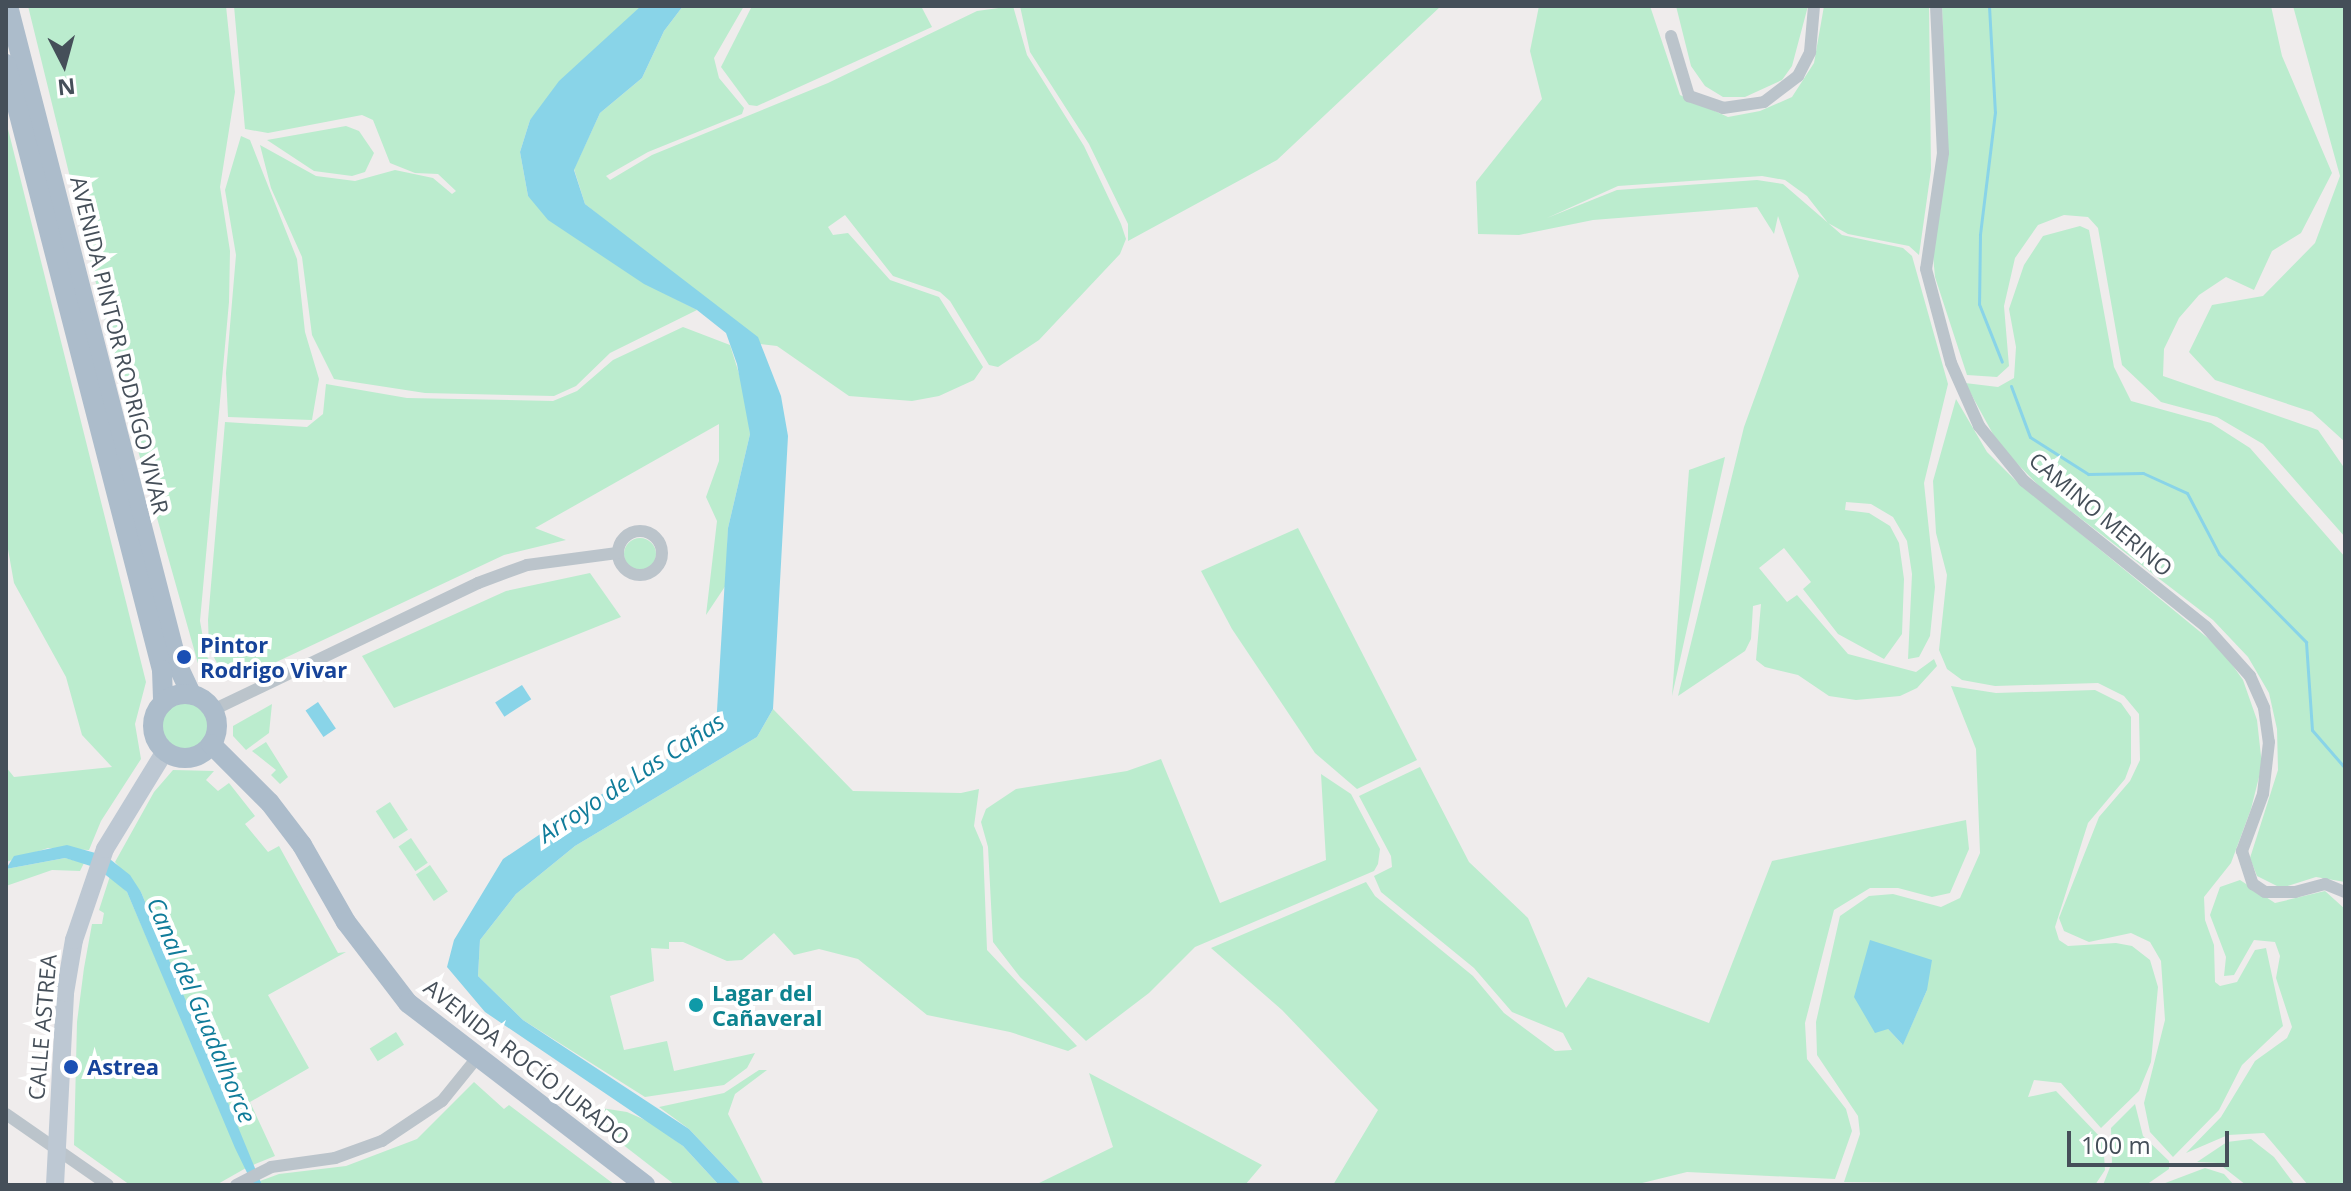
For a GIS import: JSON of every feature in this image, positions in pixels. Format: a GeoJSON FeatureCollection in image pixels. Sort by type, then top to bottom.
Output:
{"type":"FeatureCollection","features":[{"type":"Feature","properties":{"kind":"main road","name":"AVENIDA PINTOR RODRIGO VIVAR"},"geometry":{"type":"LineString","coordinates":[[8,6],[178,666],[191,694]]}},
{"type":"Feature","properties":{"kind":"main road","name":"AVENIDA PINTOR RODRIGO VIVAR"},"geometry":{"type":"LineString","coordinates":[[6,64],[162,670],[163,703]]}},
{"type":"Feature","properties":{"kind":"main road"},"geometry":{"type":"LineString","coordinates":[[191,694],[213,710],[216,733],[211,744],[184,758],[165,751],[152,728],[163,703],[191,694]]}},
{"type":"Feature","properties":{"kind":"main road","name":"AVENIDA ROCÍO JURADO"},"geometry":{"type":"LineString","coordinates":[[211,744],[278,814],[346,922],[408,1003],[476,1059],[645,1185]]}},
{"type":"Feature","properties":{"kind":"street"},"geometry":{"type":"LineString","coordinates":[[1671,36],[1689,96],[1723,108],[1764,102],[1798,76],[1810,52],[1814,6]]}},
{"type":"Feature","properties":{"kind":"street","name":"CAMINO MERINO"},"geometry":{"type":"LineString","coordinates":[[1936,6],[1943,153],[1926,269],[1951,363],[1979,426],[2024,481],[2206,627],[2250,676],[2264,708],[2269,742],[2263,794],[2242,851],[2253,884],[2265,892],[2295,892],[2325,884],[2345,892]]}},
{"type":"Feature","properties":{"kind":"street"},"geometry":{"type":"LineString","coordinates":[[213,710],[478,583],[527,565],[617,553]]}},
{"type":"Feature","properties":{"kind":"street","name":"CALLE ASTREA"},"geometry":{"type":"LineString","coordinates":[[55,1185],[65,993],[94,874],[105,849],[165,751]]}},
{"type":"Feature","properties":{"kind":"street"},"geometry":{"type":"LineString","coordinates":[[240,1182],[261,1171],[347,1155],[382,1141],[442,1101],[476,1059]]}},
{"type":"Feature","properties":{"kind":"street"},"geometry":{"type":"LineString","coordinates":[[6,1114],[108,1185]]}},
{"type":"Feature","properties":{"kind":"green space"},"geometry":{"type":"Polygon","coordinates":[[[28,6],[226,6],[235,92],[220,187],[230,251],[229,302],[200,621],[206,655],[222,682],[199,667],[130,422],[28,6]]]}},
{"type":"Feature","properties":{"kind":"green space"},"geometry":{"type":"Polygon","coordinates":[[[234,6],[648,6],[530,120],[520,152],[528,196],[644,283],[697,310],[610,353],[576,386],[554,396],[425,393],[334,379],[312,335],[302,257],[271,188],[260,145],[316,176],[355,181],[395,170],[433,178],[452,194],[456,191],[438,174],[415,173],[390,163],[373,120],[362,115],[268,133],[245,129],[234,6]]]}},
{"type":"Feature","properties":{"kind":"green space"},"geometry":{"type":"Polygon","coordinates":[[[683,6],[744,6],[714,58],[719,78],[744,108],[742,114],[648,152],[606,176],[610,180],[652,155],[828,83],[977,11],[1013,6],[1027,55],[1084,146],[1121,224],[1126,239],[1120,254],[1039,340],[998,367],[989,365],[950,301],[940,292],[893,276],[845,215],[828,227],[833,235],[848,233],[890,280],[939,297],[983,367],[974,380],[939,396],[912,401],[849,396],[777,346],[760,344],[585,204],[574,169],[600,113],[642,78],[664,31],[683,6]]]}},
{"type":"Feature","properties":{"kind":"green space"},"geometry":{"type":"Polygon","coordinates":[[[752,6],[921,6],[932,27],[757,106],[749,105],[721,67],[752,6]]]}},
{"type":"Feature","properties":{"kind":"green space"},"geometry":{"type":"Polygon","coordinates":[[[1020,6],[1441,6],[1277,160],[1128,241],[1128,224],[1089,144],[1030,52],[1020,6]]]}},
{"type":"Feature","properties":{"kind":"green space"},"geometry":{"type":"Polygon","coordinates":[[[1539,6],[1650,6],[1680,95],[1728,117],[1760,111],[1792,97],[1814,63],[1824,6],[1929,6],[1931,170],[1919,255],[1909,246],[1848,234],[1828,223],[1842,235],[1903,248],[1912,256],[1948,384],[1924,483],[1935,587],[1930,636],[1919,657],[1908,659],[1912,574],[1907,541],[1893,517],[1871,504],[1846,502],[1845,510],[1869,513],[1890,526],[1899,543],[1904,579],[1902,634],[1884,659],[1838,634],[1803,589],[1811,582],[1784,548],[1759,568],[1787,602],[1797,595],[1848,654],[1916,672],[1934,659],[1937,666],[1917,688],[1900,696],[1856,700],[1829,696],[1798,675],[1765,667],[1756,660],[1761,604],[1753,606],[1751,639],[1745,651],[1678,696],[1744,427],[1799,276],[1778,216],[1774,234],[1757,207],[1593,220],[1519,235],[1478,234],[1476,182],[1542,99],[1530,51],[1539,6]],[[1762,176],[1618,186],[1547,218],[1617,190],[1757,180],[1783,184],[1828,223],[1807,196],[1785,180],[1762,176]]]}},
{"type":"Feature","properties":{"kind":"green space"},"geometry":{"type":"Polygon","coordinates":[[[1676,6],[1808,6],[1792,66],[1782,80],[1745,97],[1723,97],[1705,86],[1691,66],[1676,6]]]}},
{"type":"Feature","properties":{"kind":"green space"},"geometry":{"type":"Polygon","coordinates":[[[1942,6],[2271,6],[2282,56],[2332,173],[2301,233],[2272,251],[2254,290],[2226,277],[2199,295],[2179,318],[2164,349],[2163,376],[2318,430],[2345,469],[2345,537],[2263,444],[2217,417],[2161,402],[2122,365],[2098,228],[2088,217],[2064,215],[2038,225],[2015,258],[2004,306],[2009,366],[1997,377],[1967,375],[1935,277],[1933,255],[1948,154],[1942,6]]]}},
{"type":"Feature","properties":{"kind":"green space"},"geometry":{"type":"Polygon","coordinates":[[[2293,6],[2345,6],[2345,442],[2312,412],[2215,380],[2189,352],[2212,305],[2263,296],[2315,243],[2340,176],[2293,6]]]}},
{"type":"Feature","properties":{"kind":"green space"},"geometry":{"type":"Polygon","coordinates":[[[6,121],[146,682],[135,724],[141,759],[101,821],[89,850],[48,848],[6,862],[6,767],[14,777],[112,767],[82,735],[66,677],[14,583],[6,538],[6,121]]]}},
{"type":"Feature","properties":{"kind":"green space"},"geometry":{"type":"Polygon","coordinates":[[[346,126],[359,131],[374,153],[365,172],[352,176],[314,171],[267,140],[346,126]]]}},
{"type":"Feature","properties":{"kind":"green space"},"geometry":{"type":"Polygon","coordinates":[[[241,136],[250,140],[297,259],[305,332],[319,379],[312,420],[228,417],[226,373],[236,255],[225,190],[241,136]]]}},
{"type":"Feature","properties":{"kind":"green space"},"geometry":{"type":"Polygon","coordinates":[[[2080,226],[2089,230],[2114,367],[2131,401],[2211,423],[2250,448],[2345,557],[2345,882],[2316,877],[2281,888],[2257,876],[2250,858],[2278,770],[2277,729],[2269,693],[2248,657],[2213,620],[2041,488],[1999,445],[1965,383],[1998,387],[2014,378],[2016,347],[2009,309],[2024,265],[2043,236],[2080,226]]]}},
{"type":"Feature","properties":{"kind":"green space"},"geometry":{"type":"Polygon","coordinates":[[[683,327],[730,345],[747,399],[750,434],[728,528],[726,585],[706,615],[717,521],[706,497],[719,461],[719,424],[535,528],[566,540],[504,555],[234,682],[234,676],[217,663],[209,648],[208,620],[225,422],[307,427],[323,414],[326,384],[407,398],[553,401],[577,391],[613,360],[683,327]]]}},
{"type":"Feature","properties":{"kind":"green space"},"geometry":{"type":"Polygon","coordinates":[[[1956,399],[1987,452],[2014,479],[2221,649],[2243,680],[2257,720],[2262,765],[2251,809],[2231,863],[2204,897],[2205,920],[2214,945],[2215,982],[2220,986],[2237,982],[2255,950],[2266,948],[2283,1026],[2242,1065],[2219,1110],[2173,1157],[2150,1132],[2144,1103],[2165,1020],[2161,961],[2150,942],[2131,933],[2089,942],[2064,931],[2059,918],[2099,817],[2130,781],[2140,760],[2139,714],[2124,696],[2098,683],[1995,686],[1962,680],[1947,669],[1939,650],[1947,575],[1936,533],[1933,481],[1956,399]]]}},
{"type":"Feature","properties":{"kind":"green space"},"geometry":{"type":"Polygon","coordinates":[[[1725,457],[1672,696],[1689,470],[1725,457]]]}},
{"type":"Feature","properties":{"kind":"green space"},"geometry":{"type":"Polygon","coordinates":[[[1298,528],[1417,760],[1357,789],[1315,753],[1232,629],[1201,571],[1298,528]]]}},
{"type":"Feature","properties":{"kind":"green space"},"geometry":{"type":"Polygon","coordinates":[[[640,538],[651,543],[656,554],[651,565],[640,570],[629,565],[624,554],[629,543],[640,538]]]}},
{"type":"Feature","properties":{"kind":"green space"},"geometry":{"type":"Polygon","coordinates":[[[590,573],[621,617],[394,708],[362,656],[506,591],[590,573]]]}},
{"type":"Feature","properties":{"kind":"green space"},"geometry":{"type":"Polygon","coordinates":[[[1951,686],[1996,693],[2095,690],[2121,703],[2131,717],[2131,763],[2125,779],[2088,823],[2055,927],[2059,940],[2068,946],[2116,943],[2132,946],[2150,960],[2158,987],[2151,1062],[2139,1091],[2101,1128],[2061,1083],[2034,1080],[2028,1097],[2056,1091],[2103,1140],[2105,1170],[2095,1185],[1844,1182],[1860,1134],[1858,1116],[1817,1055],[1816,1022],[1840,916],[1869,896],[1893,894],[1941,907],[1960,898],[1980,853],[1976,749],[1951,686]],[[1927,990],[1888,1029],[1903,1044],[1927,990]]]}},
{"type":"Feature","properties":{"kind":"green space"},"geometry":{"type":"Polygon","coordinates":[[[186,701],[203,708],[210,725],[203,742],[186,749],[169,742],[162,725],[169,708],[186,701]]]}},
{"type":"Feature","properties":{"kind":"green space"},"geometry":{"type":"Polygon","coordinates":[[[272,704],[269,733],[246,750],[233,736],[233,726],[272,704]]]}},
{"type":"Feature","properties":{"kind":"green space"},"geometry":{"type":"Polygon","coordinates":[[[773,709],[853,791],[961,793],[979,789],[974,826],[983,847],[987,950],[1077,1046],[1068,1051],[1010,1032],[927,1015],[858,959],[819,949],[794,955],[774,933],[742,960],[727,961],[683,942],[669,942],[669,949],[651,948],[654,981],[610,996],[624,1050],[667,1041],[674,1071],[755,1053],[747,1068],[724,1085],[645,1097],[523,1020],[478,976],[480,940],[516,894],[575,846],[757,737],[773,709]]]}},
{"type":"Feature","properties":{"kind":"green space"},"geometry":{"type":"Polygon","coordinates":[[[266,742],[288,777],[280,784],[271,775],[276,770],[252,751],[266,742]]]}},
{"type":"Feature","properties":{"kind":"green space"},"geometry":{"type":"Polygon","coordinates":[[[1161,759],[1220,903],[1326,860],[1321,774],[1351,794],[1380,849],[1378,864],[1374,871],[1195,947],[1149,993],[1086,1041],[1020,977],[993,942],[988,847],[981,822],[986,809],[1016,789],[1127,771],[1161,759]]]}},
{"type":"Feature","properties":{"kind":"green space"},"geometry":{"type":"Polygon","coordinates":[[[1420,767],[1469,862],[1528,918],[1566,1008],[1588,977],[1709,1023],[1772,861],[1966,820],[1969,849],[1950,893],[1932,897],[1898,888],[1870,888],[1834,910],[1805,1023],[1807,1059],[1846,1109],[1852,1131],[1835,1179],[1687,1172],[1634,1185],[1333,1185],[1378,1110],[1282,1010],[1211,948],[1366,882],[1375,896],[1473,976],[1504,1013],[1555,1051],[1572,1050],[1563,1033],[1512,1012],[1474,968],[1381,892],[1374,876],[1392,867],[1391,856],[1359,796],[1420,767]]]}},
{"type":"Feature","properties":{"kind":"green space"},"geometry":{"type":"Polygon","coordinates":[[[173,770],[214,771],[206,780],[218,791],[229,783],[255,816],[245,824],[268,852],[279,846],[338,953],[346,952],[268,995],[309,1068],[250,1102],[275,1156],[253,1165],[141,892],[115,862],[154,792],[173,770]]]}},
{"type":"Feature","properties":{"kind":"green space"},"geometry":{"type":"Polygon","coordinates":[[[390,802],[408,830],[394,839],[376,811],[390,802]]]}},
{"type":"Feature","properties":{"kind":"green space"},"geometry":{"type":"Polygon","coordinates":[[[411,838],[428,863],[415,871],[399,846],[411,838]]]}},
{"type":"Feature","properties":{"kind":"green space"},"geometry":{"type":"Polygon","coordinates":[[[65,858],[84,863],[80,871],[52,870],[6,886],[6,869],[65,858]]]}},
{"type":"Feature","properties":{"kind":"green space"},"geometry":{"type":"Polygon","coordinates":[[[430,865],[448,892],[434,901],[416,875],[430,865]]]}},
{"type":"Feature","properties":{"kind":"green space"},"geometry":{"type":"Polygon","coordinates":[[[110,876],[127,892],[246,1168],[216,1185],[130,1185],[74,1145],[77,1022],[84,968],[92,924],[102,924],[104,913],[99,910],[110,876]]]}},
{"type":"Feature","properties":{"kind":"green space"},"geometry":{"type":"Polygon","coordinates":[[[2240,880],[2275,903],[2325,891],[2345,909],[2345,1185],[2308,1185],[2264,1133],[2228,1135],[2186,1153],[2221,1117],[2255,1061],[2287,1038],[2292,1027],[2276,978],[2280,956],[2275,942],[2254,940],[2234,975],[2224,976],[2226,957],[2210,915],[2220,887],[2240,880]]]}},
{"type":"Feature","properties":{"kind":"green space"},"geometry":{"type":"Polygon","coordinates":[[[396,1032],[404,1045],[378,1061],[370,1048],[396,1032]]]}},
{"type":"Feature","properties":{"kind":"green space"},"geometry":{"type":"Polygon","coordinates":[[[759,1070],[767,1070],[735,1094],[728,1114],[764,1185],[742,1185],[689,1129],[659,1107],[724,1093],[759,1070]]]}},
{"type":"Feature","properties":{"kind":"green space"},"geometry":{"type":"Polygon","coordinates":[[[1089,1073],[1262,1165],[1245,1185],[1035,1185],[1113,1147],[1089,1073]]]}},
{"type":"Feature","properties":{"kind":"green space"},"geometry":{"type":"Polygon","coordinates":[[[474,1082],[504,1109],[509,1105],[615,1185],[262,1185],[260,1181],[279,1174],[346,1166],[417,1139],[474,1082]]]}},
{"type":"Feature","properties":{"kind":"green space"},"geometry":{"type":"Polygon","coordinates":[[[569,1103],[627,1112],[652,1123],[683,1146],[719,1185],[675,1185],[569,1103]]]}},
{"type":"Feature","properties":{"kind":"green space"},"geometry":{"type":"Polygon","coordinates":[[[2135,1104],[2143,1136],[2169,1161],[2169,1169],[2146,1185],[2103,1185],[2112,1162],[2111,1128],[2135,1104]]]}},
{"type":"Feature","properties":{"kind":"green space"},"geometry":{"type":"Polygon","coordinates":[[[2251,1139],[2274,1157],[2295,1185],[2246,1185],[2218,1163],[2197,1162],[2227,1142],[2251,1139]]]}},
{"type":"Feature","properties":{"kind":"green space"},"geometry":{"type":"Polygon","coordinates":[[[2205,1168],[2224,1174],[2234,1185],[2160,1185],[2205,1168]]]}},
{"type":"Feature","properties":{"kind":"water"},"geometry":{"type":"Polygon","coordinates":[[[641,6],[683,6],[664,31],[642,78],[600,113],[574,170],[585,204],[758,337],[781,396],[788,436],[773,709],[757,737],[575,846],[516,894],[480,940],[478,976],[523,1020],[689,1129],[742,1185],[719,1185],[683,1146],[485,1012],[447,967],[454,940],[503,859],[591,800],[691,746],[716,727],[728,528],[750,434],[737,364],[726,333],[697,310],[644,284],[548,220],[528,196],[520,152],[530,120],[559,81],[641,6]]]}},
{"type":"Feature","properties":{"kind":"water"},"geometry":{"type":"Polygon","coordinates":[[[522,685],[531,699],[504,717],[495,702],[522,685]]]}},
{"type":"Feature","properties":{"kind":"water"},"geometry":{"type":"Polygon","coordinates":[[[318,702],[336,729],[323,737],[306,710],[318,702]]]}},
{"type":"Feature","properties":{"kind":"water"},"geometry":{"type":"Polygon","coordinates":[[[67,845],[106,856],[130,875],[141,892],[262,1185],[253,1185],[235,1148],[127,892],[97,868],[65,858],[6,869],[14,856],[67,845]]]}},
{"type":"Feature","properties":{"kind":"water"},"geometry":{"type":"Polygon","coordinates":[[[1870,940],[1932,960],[1927,990],[1903,1045],[1888,1029],[1875,1033],[1854,997],[1870,940]]]}},
{"type":"Feature","properties":{"kind":"waterway"},"geometry":{"type":"LineString","coordinates":[[1989,6],[1995,112],[1980,235],[1979,304],[2002,362]]}},
{"type":"Feature","properties":{"kind":"waterway"},"geometry":{"type":"LineString","coordinates":[[2011,386],[2030,437],[2088,474],[2143,473],[2187,493],[2219,554],[2306,642],[2312,730],[2345,768]]}},
{"type":"Feature","properties":{"kind":"place","name":"Pintor Rodrigo Vivar"},"geometry":{"type":"Point","coordinates":[184,657]}},
{"type":"Feature","properties":{"kind":"place","name":"Lagar del Cañaveral"},"geometry":{"type":"Point","coordinates":[696,1005]}},
{"type":"Feature","properties":{"kind":"place","name":"Astrea"},"geometry":{"type":"Point","coordinates":[71,1067]}},
{"type":"Feature","properties":{"kind":"water label","name":"Arroyo de Las Cañas"},"geometry":{"type":"Point","coordinates":[631,777]}},
{"type":"Feature","properties":{"kind":"water label","name":"Canal del Guadalhorce"},"geometry":{"type":"Point","coordinates":[202,1010]}}]}
